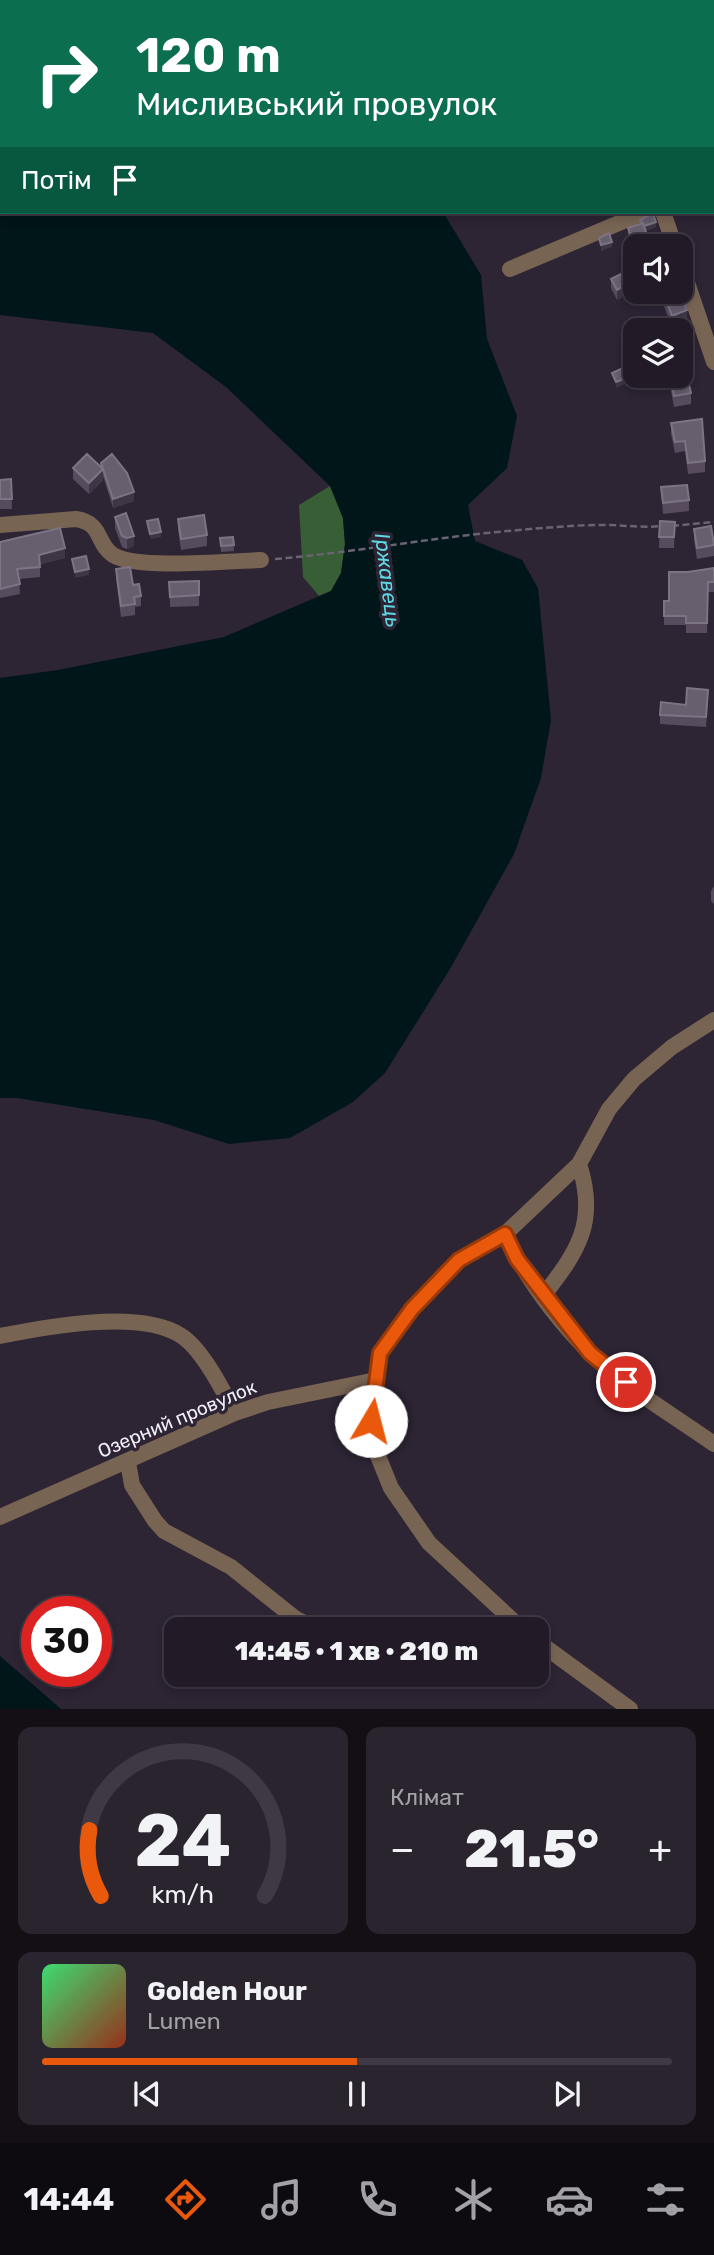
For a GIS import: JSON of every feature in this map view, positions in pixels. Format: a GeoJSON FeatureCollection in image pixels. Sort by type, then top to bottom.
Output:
{"type":"FeatureCollection","features":[{"type":"Feature","properties":{"kind":"street"},"geometry":{"type":"LineString","coordinates":[[510,269],[640,214]]}},
{"type":"Feature","properties":{"kind":"street"},"geometry":{"type":"LineString","coordinates":[[664,214],[671,234]]}},
{"type":"Feature","properties":{"kind":"street"},"geometry":{"type":"LineString","coordinates":[[693,300],[714,362]]}},
{"type":"Feature","properties":{"kind":"street"},"geometry":{"type":"LineString","coordinates":[[0,526],[86,520],[94,526],[112,554],[150,563],[261,560]]}},
{"type":"Feature","properties":{"kind":"street"},"geometry":{"type":"LineString","coordinates":[[509,1617],[429,1544],[391,1488],[378,1455],[371,1421],[380,1353],[412,1309],[459,1260],[505,1234],[579,1164],[609,1109],[634,1079],[672,1047],[714,1020]]}},
{"type":"Feature","properties":{"kind":"street"},"geometry":{"type":"LineString","coordinates":[[543,1296],[568,1263],[585,1228],[587,1186],[579,1164]]}},
{"type":"Feature","properties":{"kind":"street"},"geometry":{"type":"LineString","coordinates":[[505,1234],[517,1259],[543,1296],[590,1353],[714,1444]]}},
{"type":"Feature","properties":{"kind":"street"},"geometry":{"type":"LineString","coordinates":[[0,1336],[52,1325],[140,1321],[180,1335],[202,1357],[235,1413]]}},
{"type":"Feature","properties":{"kind":"street","name":"Озерний провулок"},"geometry":{"type":"LineString","coordinates":[[0,1517],[235,1413],[268,1402],[376,1380]]}},
{"type":"Feature","properties":{"kind":"street"},"geometry":{"type":"LineString","coordinates":[[128,1462],[132,1485],[164,1531],[231,1567],[294,1617]]}},
{"type":"Feature","properties":{"kind":"street"},"geometry":{"type":"LineString","coordinates":[[549,1651],[630,1709]]}},
{"type":"Feature","properties":{"kind":"path"},"geometry":{"type":"LineString","coordinates":[[261,560],[327,555],[478,534],[604,525],[647,528],[714,522]]}},
{"type":"Feature","properties":{"kind":"green space"},"geometry":{"type":"Polygon","coordinates":[[[330,486],[343,518],[345,544],[341,573],[331,591],[319,596],[303,577],[299,505],[330,486]]]}},
{"type":"Feature","properties":{"kind":"water","name":"Іржавець"},"geometry":{"type":"Polygon","coordinates":[[[0,214],[444,214],[481,275],[487,339],[517,416],[507,468],[468,505],[475,541],[522,560],[538,588],[551,720],[541,778],[514,854],[450,969],[385,1073],[353,1102],[290,1138],[229,1144],[154,1120],[17,1098],[0,1098],[0,678],[58,670],[224,637],[331,591],[341,573],[345,544],[343,518],[330,486],[226,387],[153,333],[0,315],[0,214]]]}},
{"type":"Feature","properties":{"kind":"water"},"geometry":{"type":"Polygon","coordinates":[[[0,1656],[21,1674],[21,1687],[36,1687],[61,1709],[0,1709],[0,1656]]]}},
{"type":"Feature","properties":{"kind":"building"},"geometry":{"type":"Polygon","coordinates":[[[653,214],[656,222],[644,226],[640,220],[653,214]]]}},
{"type":"Feature","properties":{"kind":"building"},"geometry":{"type":"Polygon","coordinates":[[[643,223],[647,234],[630,234],[628,228],[643,223]]]}},
{"type":"Feature","properties":{"kind":"building"},"geometry":{"type":"Polygon","coordinates":[[[609,233],[612,242],[601,245],[599,238],[609,233]]]}},
{"type":"Feature","properties":{"kind":"building"},"geometry":{"type":"Polygon","coordinates":[[[623,273],[623,287],[617,290],[611,279],[623,273]]]}},
{"type":"Feature","properties":{"kind":"building"},"geometry":{"type":"Polygon","coordinates":[[[667,304],[685,304],[687,310],[672,316],[667,304]]]}},
{"type":"Feature","properties":{"kind":"building"},"geometry":{"type":"Polygon","coordinates":[[[623,368],[623,379],[616,382],[612,373],[623,368]]]}},
{"type":"Feature","properties":{"kind":"building"},"geometry":{"type":"Polygon","coordinates":[[[672,388],[690,388],[691,393],[674,396],[672,388]]]}},
{"type":"Feature","properties":{"kind":"building"},"geometry":{"type":"Polygon","coordinates":[[[702,419],[705,461],[688,463],[685,441],[675,442],[671,423],[702,419]]]}},
{"type":"Feature","properties":{"kind":"building"},"geometry":{"type":"Polygon","coordinates":[[[87,454],[103,469],[89,483],[73,468],[87,454]]]}},
{"type":"Feature","properties":{"kind":"building"},"geometry":{"type":"Polygon","coordinates":[[[112,454],[127,473],[134,492],[113,499],[101,463],[112,454]]]}},
{"type":"Feature","properties":{"kind":"building"},"geometry":{"type":"Polygon","coordinates":[[[11,479],[12,499],[0,499],[0,480],[11,479]]]}},
{"type":"Feature","properties":{"kind":"building"},"geometry":{"type":"Polygon","coordinates":[[[687,485],[689,500],[663,503],[661,487],[687,485]]]}},
{"type":"Feature","properties":{"kind":"building"},"geometry":{"type":"Polygon","coordinates":[[[126,513],[134,536],[127,538],[122,536],[115,517],[126,513]]]}},
{"type":"Feature","properties":{"kind":"building"},"geometry":{"type":"Polygon","coordinates":[[[204,515],[207,535],[181,539],[178,519],[204,515]]]}},
{"type":"Feature","properties":{"kind":"building"},"geometry":{"type":"Polygon","coordinates":[[[158,519],[161,532],[150,534],[147,521],[158,519]]]}},
{"type":"Feature","properties":{"kind":"building"},"geometry":{"type":"Polygon","coordinates":[[[660,521],[675,522],[674,537],[659,537],[660,521]]]}},
{"type":"Feature","properties":{"kind":"building"},"geometry":{"type":"Polygon","coordinates":[[[711,526],[714,545],[697,548],[694,529],[711,526]]]}},
{"type":"Feature","properties":{"kind":"building"},"geometry":{"type":"Polygon","coordinates":[[[60,528],[65,548],[39,555],[40,567],[17,569],[20,584],[0,589],[0,542],[60,528]]]}},
{"type":"Feature","properties":{"kind":"building"},"geometry":{"type":"Polygon","coordinates":[[[233,537],[234,545],[221,546],[220,538],[233,537]]]}},
{"type":"Feature","properties":{"kind":"building"},"geometry":{"type":"Polygon","coordinates":[[[86,556],[89,569],[75,572],[72,559],[86,556]]]}},
{"type":"Feature","properties":{"kind":"building"},"geometry":{"type":"Polygon","coordinates":[[[130,567],[133,585],[139,584],[141,596],[134,597],[135,604],[121,606],[116,569],[130,567]]]}},
{"type":"Feature","properties":{"kind":"building"},"geometry":{"type":"Polygon","coordinates":[[[714,568],[714,582],[708,582],[707,623],[686,623],[686,616],[664,616],[664,601],[669,601],[669,572],[714,568]]]}},
{"type":"Feature","properties":{"kind":"building"},"geometry":{"type":"Polygon","coordinates":[[[199,581],[199,595],[170,597],[169,582],[199,581]]]}},
{"type":"Feature","properties":{"kind":"building"},"geometry":{"type":"Polygon","coordinates":[[[687,688],[708,690],[706,717],[660,715],[661,702],[686,705],[687,688]]]}},
{"type":"Feature","properties":{"kind":"route"},"geometry":{"type":"LineString","coordinates":[[371,1421],[380,1353],[412,1309],[459,1260],[505,1234],[517,1259],[543,1296],[590,1353],[626,1382]]}}]}
